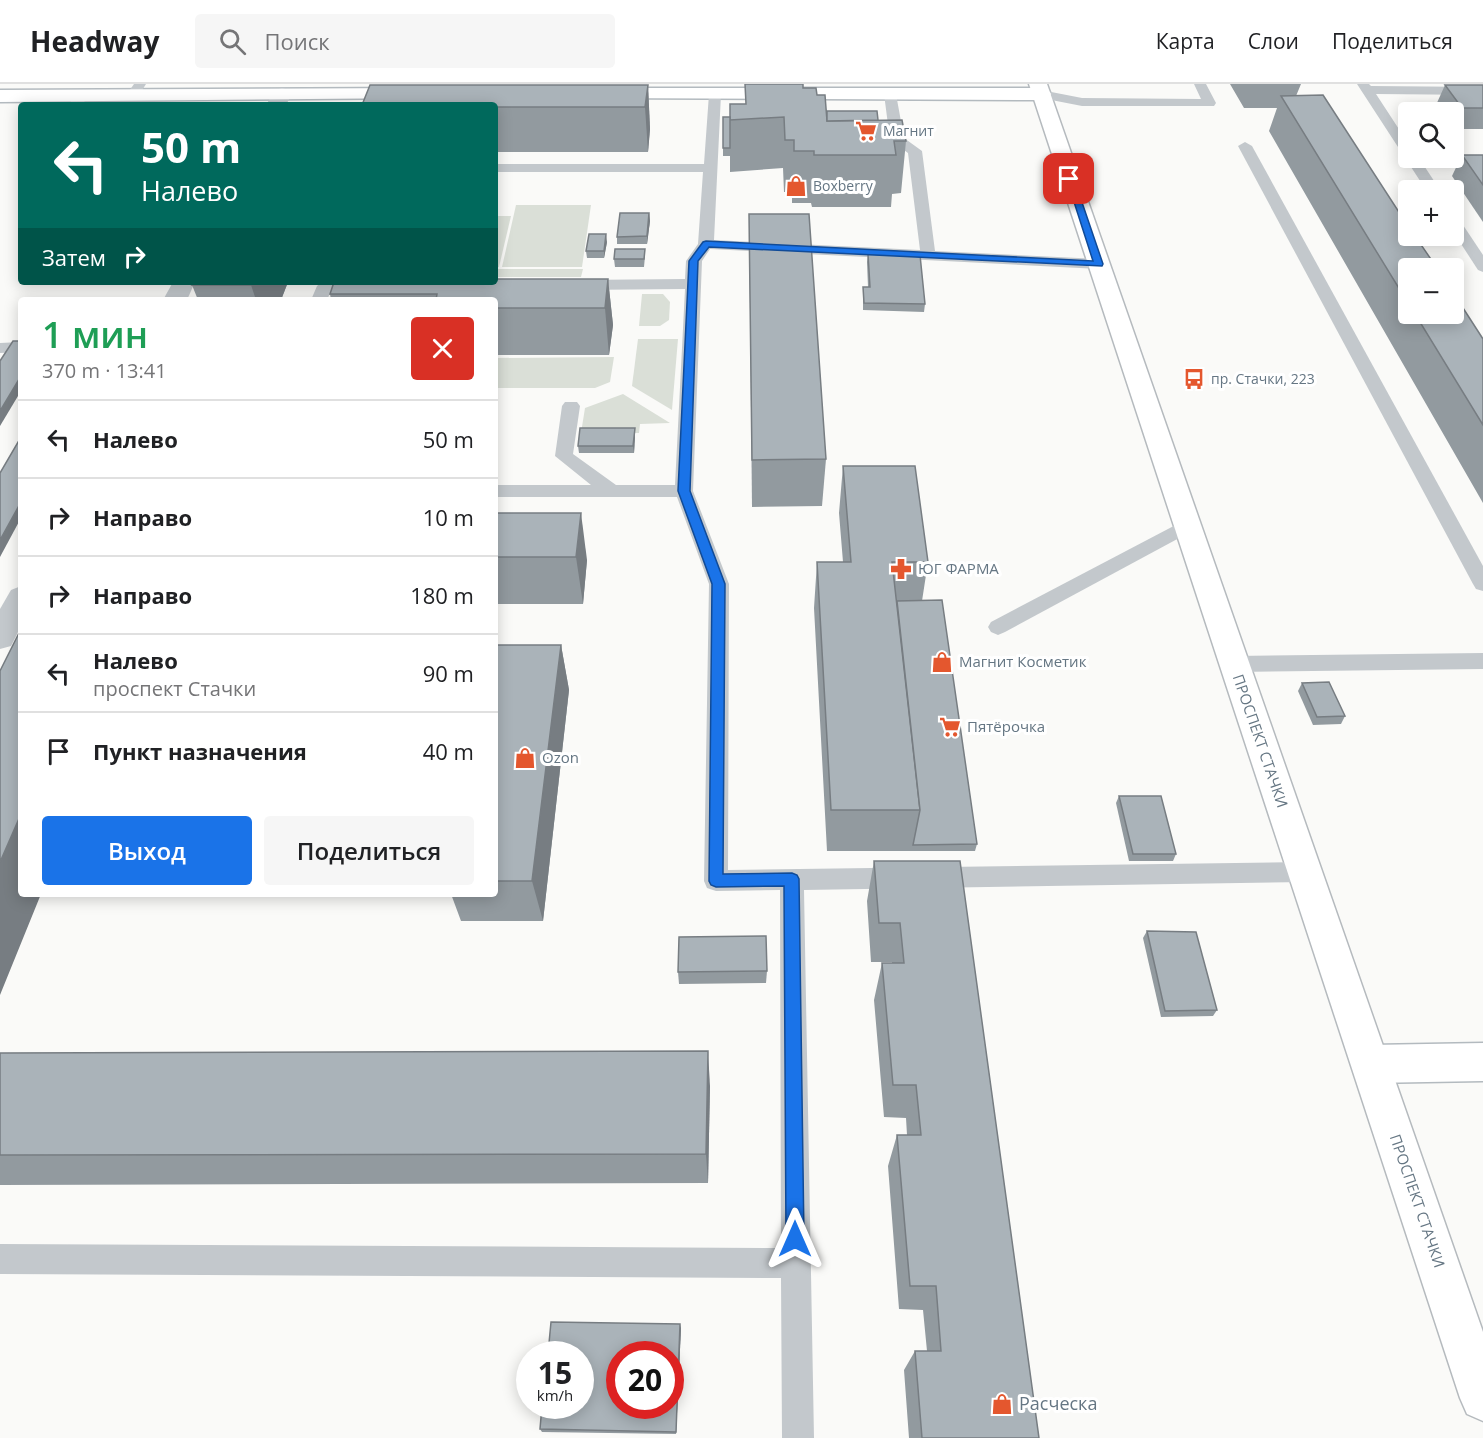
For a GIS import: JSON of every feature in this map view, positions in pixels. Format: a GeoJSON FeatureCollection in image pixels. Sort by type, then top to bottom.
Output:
{"type":"FeatureCollection","features":[{"type":"Feature","properties":{"kind":"main road"},"geometry":{"type":"LineString","coordinates":[[0,96],[79,100],[137,89],[279,99],[430,94]]}},
{"type":"Feature","properties":{"kind":"main road"},"geometry":{"type":"LineString","coordinates":[[578,94],[891,94],[1040,89]]}},
{"type":"Feature","properties":{"kind":"main road","name":"ПРОСПЕКТ СТАЧКИ"},"geometry":{"type":"LineString","coordinates":[[1040,89],[1483,1398]]}},
{"type":"Feature","properties":{"kind":"main road"},"geometry":{"type":"LineString","coordinates":[[1371,1064],[1483,1062]]}},
{"type":"Feature","properties":{"kind":"lane"},"geometry":{"type":"LineString","coordinates":[[1040,89],[1082,102],[1209,103],[1200,84]]}},
{"type":"Feature","properties":{"kind":"lane"},"geometry":{"type":"LineString","coordinates":[[1365,87],[1483,91]]}},
{"type":"Feature","properties":{"kind":"lane"},"geometry":{"type":"LineString","coordinates":[[1365,87],[1398,138]]}},
{"type":"Feature","properties":{"kind":"lane"},"geometry":{"type":"LineString","coordinates":[[715,94],[706,244],[694,261],[684,491],[718,584],[716,881],[1305,872]]}},
{"type":"Feature","properties":{"kind":"lane"},"geometry":{"type":"LineString","coordinates":[[891,94],[897,140],[915,151],[928,254]]}},
{"type":"Feature","properties":{"kind":"lane"},"geometry":{"type":"LineString","coordinates":[[1245,146],[1483,584]]}},
{"type":"Feature","properties":{"kind":"lane"},"geometry":{"type":"LineString","coordinates":[[498,168],[710,168]]}},
{"type":"Feature","properties":{"kind":"lane"},"geometry":{"type":"LineString","coordinates":[[1464,238],[1483,267]]}},
{"type":"Feature","properties":{"kind":"lane"},"geometry":{"type":"LineString","coordinates":[[706,244],[1099,264]]}},
{"type":"Feature","properties":{"kind":"lane"},"geometry":{"type":"LineString","coordinates":[[565,285],[694,284]]}},
{"type":"Feature","properties":{"kind":"lane"},"geometry":{"type":"LineString","coordinates":[[323,289],[371,285]]}},
{"type":"Feature","properties":{"kind":"lane"},"geometry":{"type":"LineString","coordinates":[[0,348],[18,347]]}},
{"type":"Feature","properties":{"kind":"lane"},"geometry":{"type":"LineString","coordinates":[[571,406],[564,456],[611,490]]}},
{"type":"Feature","properties":{"kind":"lane"},"geometry":{"type":"LineString","coordinates":[[498,491],[684,491]]}},
{"type":"Feature","properties":{"kind":"lane"},"geometry":{"type":"LineString","coordinates":[[998,627],[1187,525]]}},
{"type":"Feature","properties":{"kind":"lane"},"geometry":{"type":"LineString","coordinates":[[1234,664],[1483,661]]}},
{"type":"Feature","properties":{"kind":"lane"},"geometry":{"type":"LineString","coordinates":[[792,879],[798,1438]]}},
{"type":"Feature","properties":{"kind":"lane"},"geometry":{"type":"LineString","coordinates":[[0,1259],[796,1263]]}},
{"type":"Feature","properties":{"kind":"shaded area"},"geometry":{"type":"Polygon","coordinates":[[[516,205],[591,205],[582,267],[502,267],[516,205]]]}},
{"type":"Feature","properties":{"kind":"shaded area"},"geometry":{"type":"Polygon","coordinates":[[[498,216],[511,216],[499,267],[498,216]]]}},
{"type":"Feature","properties":{"kind":"shaded area"},"geometry":{"type":"Polygon","coordinates":[[[498,269],[583,269],[581,277],[498,277],[498,269]]]}},
{"type":"Feature","properties":{"kind":"shaded area"},"geometry":{"type":"Polygon","coordinates":[[[642,294],[663,294],[670,302],[669,320],[660,326],[639,326],[642,294]]]}},
{"type":"Feature","properties":{"kind":"shaded area"},"geometry":{"type":"Polygon","coordinates":[[[638,339],[678,339],[672,410],[632,386],[638,339]]]}},
{"type":"Feature","properties":{"kind":"shaded area"},"geometry":{"type":"Polygon","coordinates":[[[614,357],[610,382],[595,388],[498,388],[498,358],[614,357]]]}},
{"type":"Feature","properties":{"kind":"shaded area"},"geometry":{"type":"Polygon","coordinates":[[[623,394],[670,423],[640,424],[639,433],[581,433],[585,408],[623,394]]]}},
{"type":"Feature","properties":{"kind":"building"},"geometry":{"type":"Polygon","coordinates":[[[745,84],[803,84],[803,88],[816,88],[817,95],[825,95],[827,121],[902,120],[906,141],[894,141],[896,155],[814,155],[814,151],[794,151],[794,140],[785,140],[784,117],[730,120],[730,104],[746,104],[745,84]]]}},
{"type":"Feature","properties":{"kind":"building"},"geometry":{"type":"Polygon","coordinates":[[[370,85],[648,85],[645,107],[498,107],[498,102],[363,102],[370,85]]]}},
{"type":"Feature","properties":{"kind":"building"},"geometry":{"type":"Polygon","coordinates":[[[1445,85],[1483,85],[1483,108],[1464,108],[1464,102],[1458,102],[1445,85]]]}},
{"type":"Feature","properties":{"kind":"building"},"geometry":{"type":"Polygon","coordinates":[[[1323,95],[1398,211],[1398,246],[1422,246],[1430,258],[1398,258],[1398,287],[1281,96],[1323,95]]]}},
{"type":"Feature","properties":{"kind":"building"},"geometry":{"type":"Polygon","coordinates":[[[827,111],[877,111],[878,120],[827,121],[827,111]]]}},
{"type":"Feature","properties":{"kind":"building"},"geometry":{"type":"Polygon","coordinates":[[[723,117],[730,117],[730,148],[723,148],[723,117]]]}},
{"type":"Feature","properties":{"kind":"building"},"geometry":{"type":"Polygon","coordinates":[[[1464,155],[1483,155],[1483,185],[1464,158],[1464,155]]]}},
{"type":"Feature","properties":{"kind":"building"},"geometry":{"type":"Polygon","coordinates":[[[620,213],[649,213],[647,236],[617,237],[620,213]]]}},
{"type":"Feature","properties":{"kind":"building"},"geometry":{"type":"Polygon","coordinates":[[[749,214],[809,214],[826,459],[752,460],[749,214]]]}},
{"type":"Feature","properties":{"kind":"building"},"geometry":{"type":"Polygon","coordinates":[[[589,234],[606,234],[604,251],[586,251],[589,234]]]}},
{"type":"Feature","properties":{"kind":"building"},"geometry":{"type":"Polygon","coordinates":[[[615,249],[645,249],[644,259],[614,259],[615,249]]]}},
{"type":"Feature","properties":{"kind":"building"},"geometry":{"type":"Polygon","coordinates":[[[868,254],[920,255],[925,304],[864,303],[863,287],[870,287],[868,254]]]}},
{"type":"Feature","properties":{"kind":"building"},"geometry":{"type":"Polygon","coordinates":[[[498,279],[608,279],[605,308],[498,308],[498,297],[436,297],[437,294],[330,294],[333,285],[498,285],[498,279]]]}},
{"type":"Feature","properties":{"kind":"building"},"geometry":{"type":"Polygon","coordinates":[[[1464,310],[1483,339],[1483,425],[1421,324],[1464,324],[1464,310]]]}},
{"type":"Feature","properties":{"kind":"building"},"geometry":{"type":"Polygon","coordinates":[[[13,341],[18,341],[18,381],[0,411],[0,361],[13,341]]]}},
{"type":"Feature","properties":{"kind":"building"},"geometry":{"type":"Polygon","coordinates":[[[580,428],[635,428],[633,446],[578,446],[580,428]]]}},
{"type":"Feature","properties":{"kind":"building"},"geometry":{"type":"Polygon","coordinates":[[[18,442],[18,507],[0,540],[0,473],[18,442]]]}},
{"type":"Feature","properties":{"kind":"building"},"geometry":{"type":"Polygon","coordinates":[[[843,466],[915,466],[928,562],[892,562],[920,810],[831,810],[817,562],[851,562],[843,466]]]}},
{"type":"Feature","properties":{"kind":"building"},"geometry":{"type":"Polygon","coordinates":[[[498,513],[581,513],[576,557],[498,557],[498,513]]]}},
{"type":"Feature","properties":{"kind":"building"},"geometry":{"type":"Polygon","coordinates":[[[942,600],[977,844],[913,845],[920,810],[897,601],[942,600]]]}},
{"type":"Feature","properties":{"kind":"building"},"geometry":{"type":"Polygon","coordinates":[[[18,635],[18,821],[0,862],[0,671],[18,635]]]}},
{"type":"Feature","properties":{"kind":"building"},"geometry":{"type":"Polygon","coordinates":[[[498,645],[561,645],[532,881],[498,881],[498,645]]]}},
{"type":"Feature","properties":{"kind":"building"},"geometry":{"type":"Polygon","coordinates":[[[1329,682],[1345,716],[1317,717],[1302,683],[1329,682]]]}},
{"type":"Feature","properties":{"kind":"building"},"geometry":{"type":"Polygon","coordinates":[[[1119,796],[1161,796],[1176,854],[1133,854],[1119,796]]]}},
{"type":"Feature","properties":{"kind":"building"},"geometry":{"type":"Polygon","coordinates":[[[874,861],[960,861],[1039,1438],[922,1438],[915,1351],[941,1351],[936,1286],[910,1286],[897,1135],[921,1135],[916,1085],[893,1085],[882,963],[904,963],[900,923],[879,923],[874,861]]]}},
{"type":"Feature","properties":{"kind":"building"},"geometry":{"type":"Polygon","coordinates":[[[1147,931],[1196,932],[1217,1010],[1165,1011],[1147,931]]]}},
{"type":"Feature","properties":{"kind":"building"},"geometry":{"type":"Polygon","coordinates":[[[766,936],[767,971],[678,972],[679,937],[766,936]]]}},
{"type":"Feature","properties":{"kind":"building"},"geometry":{"type":"Polygon","coordinates":[[[708,1051],[706,1154],[0,1155],[0,1053],[708,1051]]]}},
{"type":"Feature","properties":{"kind":"building"},"geometry":{"type":"Polygon","coordinates":[[[551,1322],[680,1324],[679,1341],[606,1341],[606,1419],[676,1419],[676,1432],[540,1429],[541,1419],[594,1419],[594,1341],[549,1341],[551,1322]]]}},
{"type":"Feature","properties":{"kind":"place","name":"Магнит"},"geometry":{"type":"Point","coordinates":[866,131]}},
{"type":"Feature","properties":{"kind":"place","name":"Boxberry"},"geometry":{"type":"Point","coordinates":[796,186]}},
{"type":"Feature","properties":{"kind":"place","name":"пр. Стачки, 223"},"geometry":{"type":"Point","coordinates":[1194,379]}},
{"type":"Feature","properties":{"kind":"place","name":"ЮГ ФАРМА"},"geometry":{"type":"Point","coordinates":[901,569]}},
{"type":"Feature","properties":{"kind":"place","name":"Магнит Косметик"},"geometry":{"type":"Point","coordinates":[942,662]}},
{"type":"Feature","properties":{"kind":"place","name":"Пятёрочка"},"geometry":{"type":"Point","coordinates":[950,727]}},
{"type":"Feature","properties":{"kind":"place","name":"Ozon"},"geometry":{"type":"Point","coordinates":[525,758]}},
{"type":"Feature","properties":{"kind":"place","name":"Расческа"},"geometry":{"type":"Point","coordinates":[1002,1404]}},
{"type":"Feature","properties":{"kind":"route"},"geometry":{"type":"LineString","coordinates":[[795,1239],[792,879],[716,881],[718,584],[684,491],[694,261],[706,244],[1099,264],[1069,179]]}}]}
